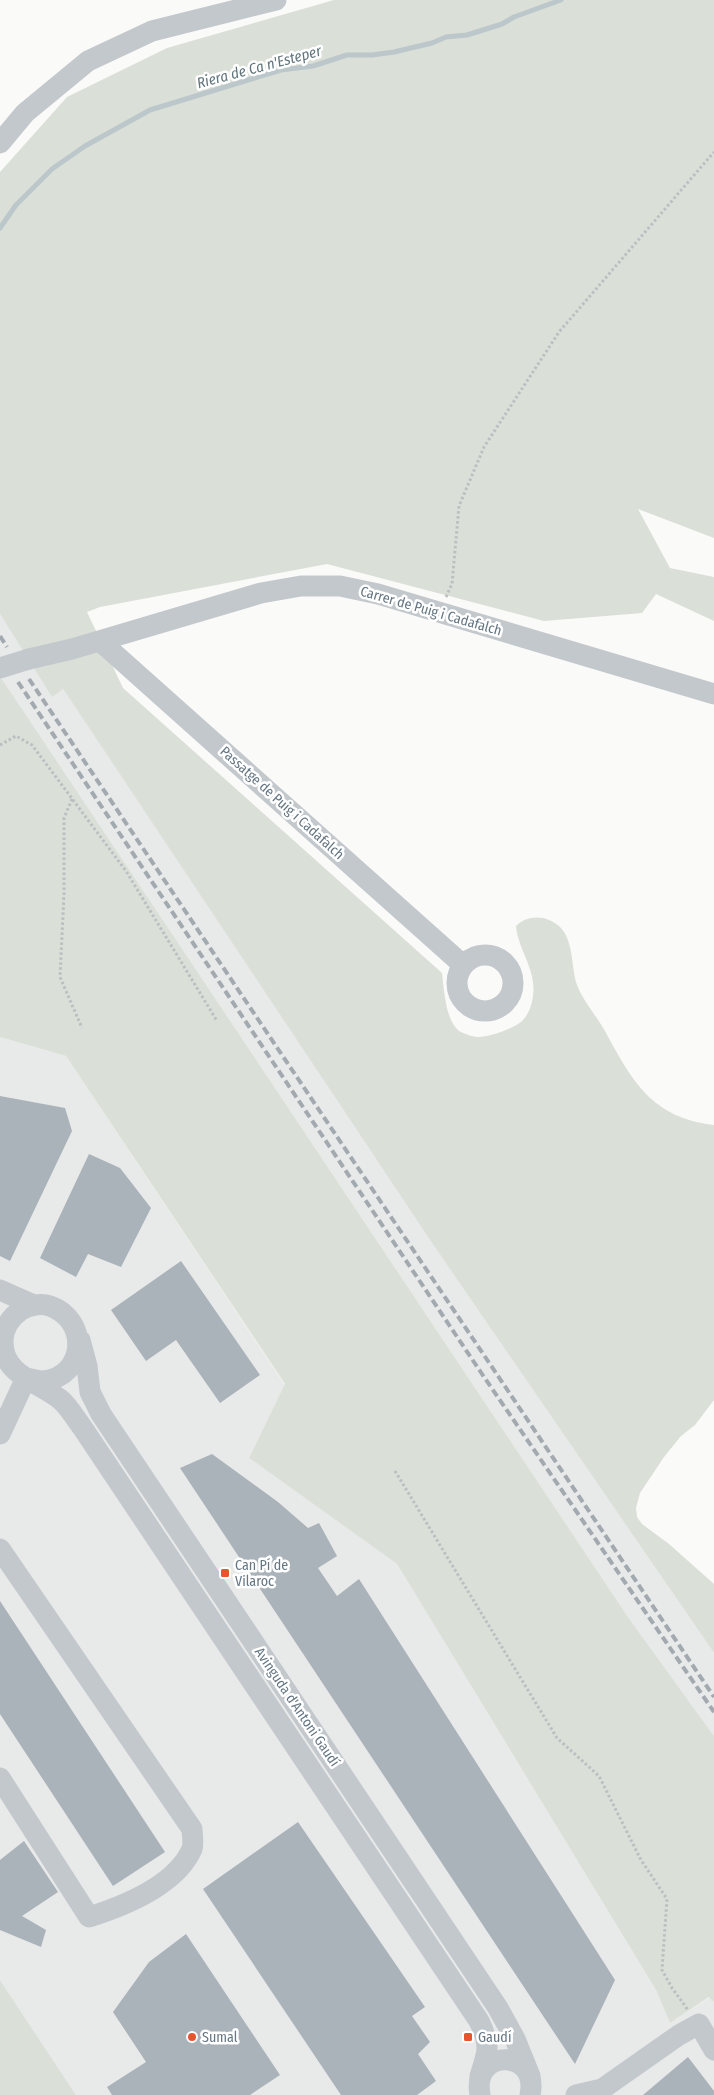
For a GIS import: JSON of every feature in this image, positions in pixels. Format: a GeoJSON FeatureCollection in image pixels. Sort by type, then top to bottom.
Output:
{"type":"FeatureCollection","features":[{"type":"Feature","properties":{"kind":"street"},"geometry":{"type":"LineString","coordinates":[[0,143],[25,114],[88,61],[152,31],[276,0]]}},
{"type":"Feature","properties":{"kind":"street","name":"Carrer de Puig i Cadafalch"},"geometry":{"type":"LineString","coordinates":[[0,668],[100,641],[261,592],[302,586],[340,586],[378,594],[714,694]]}},
{"type":"Feature","properties":{"kind":"street","name":"Passatge de Puig i Cadafalch"},"geometry":{"type":"LineString","coordinates":[[100,641],[463,965]]}},
{"type":"Feature","properties":{"kind":"street"},"geometry":{"type":"LineString","coordinates":[[0,1290],[34,1305],[47,1305],[63,1311],[72,1321],[78,1333],[77,1354],[73,1363],[64,1373],[56,1378],[43,1381],[26,1378],[14,1371],[3,1356],[3,1336],[7,1324],[19,1312],[34,1305]]}},
{"type":"Feature","properties":{"kind":"street","name":"Avinguda d'Antoni Gaudí"},"geometry":{"type":"LineString","coordinates":[[78,1333],[87,1366],[90,1392],[101,1414],[498,2008],[515,2039],[532,2092]]}},
{"type":"Feature","properties":{"kind":"street"},"geometry":{"type":"LineString","coordinates":[[0,1434],[26,1378]]}},
{"type":"Feature","properties":{"kind":"street","name":"Avinguda d'Antoni Gaudí"},"geometry":{"type":"LineString","coordinates":[[26,1378],[62,1400],[82,1427],[478,2021],[486,2036],[488,2051],[480,2086]]}},
{"type":"Feature","properties":{"kind":"street"},"geometry":{"type":"LineString","coordinates":[[0,1549],[192,1830],[192,1848],[172,1877],[118,1908],[89,1917],[0,1778]]}},
{"type":"Feature","properties":{"kind":"street"},"geometry":{"type":"LineString","coordinates":[[576,2095],[602,2089],[678,2035],[699,2024],[714,2050]]}},
{"type":"Feature","properties":{"kind":"street"},"geometry":{"type":"LineString","coordinates":[[480,2086],[485,2068],[493,2062],[507,2059],[520,2065],[532,2092]]}},
{"type":"Feature","properties":{"kind":"path"},"geometry":{"type":"LineString","coordinates":[[439,612],[452,584],[459,506],[484,447],[560,332],[714,152]]}},
{"type":"Feature","properties":{"kind":"path"},"geometry":{"type":"LineString","coordinates":[[0,745],[16,736],[32,745],[126,870],[217,1021]]}},
{"type":"Feature","properties":{"kind":"path"},"geometry":{"type":"LineString","coordinates":[[72,799],[64,818],[64,894],[60,977],[82,1028]]}},
{"type":"Feature","properties":{"kind":"path"},"geometry":{"type":"LineString","coordinates":[[395,1471],[557,1738],[599,1776],[641,1860],[668,1899],[662,1970],[672,1988],[699,2024]]}},
{"type":"Feature","properties":{"kind":"shaded area"},"geometry":{"type":"Polygon","coordinates":[[[334,0],[714,0],[714,538],[638,509],[670,568],[714,577],[714,621],[656,594],[642,613],[544,621],[327,564],[100,607],[87,612],[123,688],[442,973],[448,1012],[454,1026],[459,1031],[475,1037],[482,1037],[501,1032],[525,1018],[532,1002],[534,987],[530,969],[517,935],[516,926],[526,919],[544,918],[555,923],[565,933],[570,947],[577,985],[635,1081],[659,1105],[675,1114],[693,1121],[714,1125],[714,1400],[695,1425],[681,1436],[664,1457],[640,1493],[636,1508],[637,1517],[642,1524],[669,1544],[714,1584],[714,1653],[432,1243],[63,689],[52,697],[0,614],[0,172],[67,97],[167,48],[334,0]]]}},
{"type":"Feature","properties":{"kind":"shaded area"},"geometry":{"type":"Polygon","coordinates":[[[0,614],[52,696],[63,689],[432,1243],[714,1653],[714,1736],[628,1617],[0,676],[0,614]]]}},
{"type":"Feature","properties":{"kind":"shaded area"},"geometry":{"type":"Polygon","coordinates":[[[0,676],[628,1617],[714,1736],[714,2002],[709,1997],[670,2023],[656,1990],[397,1564],[249,1458],[285,1384],[66,1056],[0,1037],[0,676]]]}},
{"type":"Feature","properties":{"kind":"shaded area"},"geometry":{"type":"Polygon","coordinates":[[[0,1037],[66,1056],[285,1385],[249,1458],[397,1564],[656,1990],[670,2023],[710,1997],[714,2002],[714,2095],[76,2095],[0,1980],[0,1037]]]}},
{"type":"Feature","properties":{"kind":"shaded area"},"geometry":{"type":"Polygon","coordinates":[[[0,1980],[76,2095],[0,2095],[0,1980]]]}},
{"type":"Feature","properties":{"kind":"building"},"geometry":{"type":"Polygon","coordinates":[[[0,1096],[65,1108],[72,1131],[10,1261],[0,1256],[0,1096]]]}},
{"type":"Feature","properties":{"kind":"building"},"geometry":{"type":"Polygon","coordinates":[[[89,1154],[120,1168],[151,1208],[121,1267],[88,1254],[76,1277],[40,1258],[89,1154]]]}},
{"type":"Feature","properties":{"kind":"building"},"geometry":{"type":"Polygon","coordinates":[[[181,1261],[260,1375],[220,1403],[176,1340],[146,1361],[111,1310],[181,1261]]]}},
{"type":"Feature","properties":{"kind":"building"},"geometry":{"type":"Polygon","coordinates":[[[212,1454],[278,1502],[308,1528],[319,1523],[337,1556],[318,1568],[337,1596],[359,1579],[615,1980],[575,2064],[180,1468],[212,1454]]]}},
{"type":"Feature","properties":{"kind":"building"},"geometry":{"type":"Polygon","coordinates":[[[0,1601],[165,1852],[113,1886],[0,1714],[0,1601]]]}},
{"type":"Feature","properties":{"kind":"building"},"geometry":{"type":"Polygon","coordinates":[[[298,1822],[425,2007],[412,2016],[430,2042],[418,2054],[436,2081],[417,2095],[341,2095],[203,1889],[298,1822]]]}},
{"type":"Feature","properties":{"kind":"building"},"geometry":{"type":"Polygon","coordinates":[[[24,1841],[58,1892],[22,1916],[46,1930],[41,1947],[0,1930],[0,1860],[24,1841]]]}},
{"type":"Feature","properties":{"kind":"building","name":"Sumal"},"geometry":{"type":"Polygon","coordinates":[[[186,1934],[280,2075],[250,2095],[112,2095],[107,2087],[146,2062],[113,2012],[149,1962],[186,1934]]]}},
{"type":"Feature","properties":{"kind":"building"},"geometry":{"type":"Polygon","coordinates":[[[688,2057],[714,2091],[714,2095],[643,2095],[688,2057]]]}},
{"type":"Feature","properties":{"kind":"waterway","name":"Riera de Ca n'Esteper"},"geometry":{"type":"LineString","coordinates":[[0,228],[16,205],[52,169],[85,146],[150,110],[281,70],[313,66],[347,55],[372,55],[394,52],[432,43],[446,37],[467,35],[502,24],[514,17],[561,0]]}},
{"type":"Feature","properties":{"kind":"railway"},"geometry":{"type":"LineString","coordinates":[[0,636],[7,647]]}},
{"type":"Feature","properties":{"kind":"railway"},"geometry":{"type":"LineString","coordinates":[[29,679],[714,1697]]}},
{"type":"Feature","properties":{"kind":"railway"},"geometry":{"type":"LineString","coordinates":[[18,682],[482,1374],[714,1712]]}},
{"type":"Feature","properties":{"kind":"place","name":"Can Pí de Vilaroc"},"geometry":{"type":"Point","coordinates":[225,1573]}},
{"type":"Feature","properties":{"kind":"place","name":"Sumal"},"geometry":{"type":"Point","coordinates":[192,2037]}},
{"type":"Feature","properties":{"kind":"place","name":"Gaudí"},"geometry":{"type":"Point","coordinates":[468,2037]}}]}
